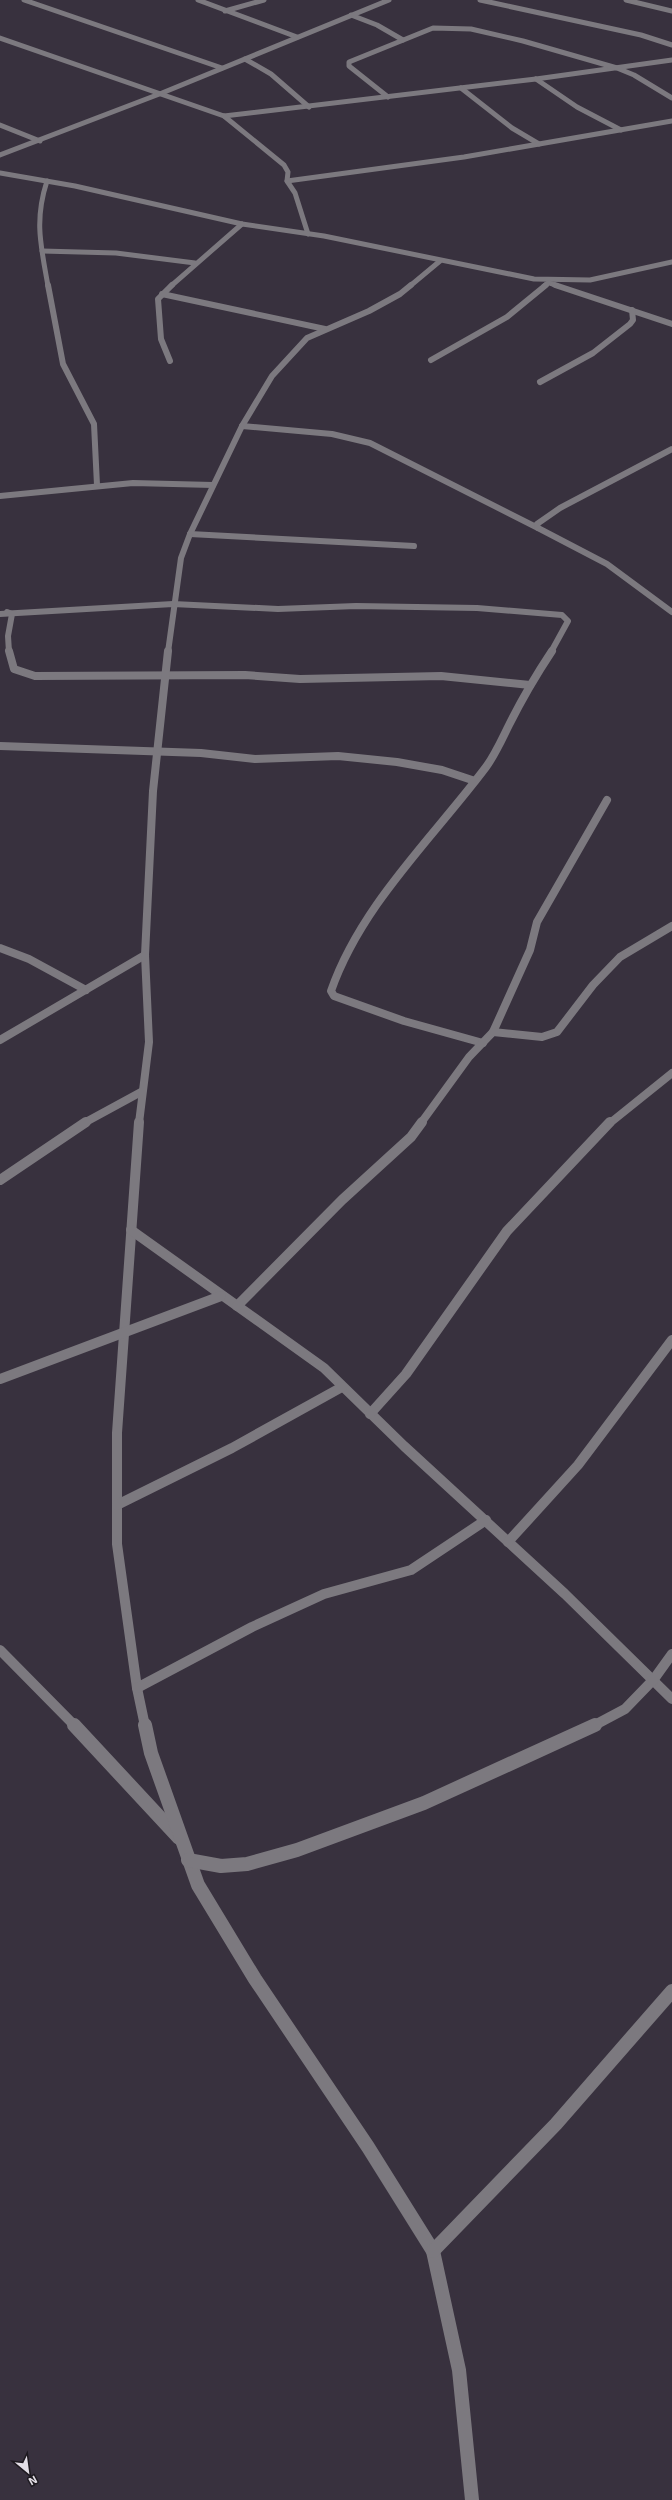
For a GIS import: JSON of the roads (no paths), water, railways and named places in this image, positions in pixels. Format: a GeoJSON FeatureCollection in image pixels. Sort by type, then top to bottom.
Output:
{"type":"FeatureCollection","features":[{"type":"Feature","properties":{"kind":"street"},"geometry":{"type":"LineString","coordinates":[[24,0],[222,68]]}},
{"type":"Feature","properties":{"kind":"street"},"geometry":{"type":"LineString","coordinates":[[198,0],[297,37]]}},
{"type":"Feature","properties":{"kind":"street"},"geometry":{"type":"LineString","coordinates":[[225,11],[264,0]]}},
{"type":"Feature","properties":{"kind":"street"},"geometry":{"type":"LineString","coordinates":[[0,155],[40,141],[162,93],[389,0]]}},
{"type":"Feature","properties":{"kind":"street"},"geometry":{"type":"LineString","coordinates":[[480,0],[641,34],[672,45]]}},
{"type":"Feature","properties":{"kind":"street"},"geometry":{"type":"LineString","coordinates":[[626,0],[672,11]]}},
{"type":"Feature","properties":{"kind":"street"},"geometry":{"type":"LineString","coordinates":[[351,15],[377,25],[403,40]]}},
{"type":"Feature","properties":{"kind":"street"},"geometry":{"type":"LineString","coordinates":[[388,97],[348,64],[433,28],[452,26],[617,68],[634,75],[672,98]]}},
{"type":"Feature","properties":{"kind":"street"},"geometry":{"type":"LineString","coordinates":[[0,38],[162,93],[224,116],[284,165],[288,172],[287,181],[295,192],[308,234]]}},
{"type":"Feature","properties":{"kind":"street"},"geometry":{"type":"LineString","coordinates":[[245,59],[271,74],[309,107]]}},
{"type":"Feature","properties":{"kind":"street"},"geometry":{"type":"LineString","coordinates":[[224,116],[536,79],[672,60]]}},
{"type":"Feature","properties":{"kind":"street"},"geometry":{"type":"LineString","coordinates":[[536,79],[577,107],[622,130]]}},
{"type":"Feature","properties":{"kind":"street"},"geometry":{"type":"LineString","coordinates":[[461,88],[512,128],[539,144]]}},
{"type":"Feature","properties":{"kind":"street"},"geometry":{"type":"LineString","coordinates":[[287,181],[464,157],[672,121]]}},
{"type":"Feature","properties":{"kind":"street"},"geometry":{"type":"LineString","coordinates":[[0,125],[40,141]]}},
{"type":"Feature","properties":{"kind":"street"},"geometry":{"type":"LineString","coordinates":[[0,173],[47,181],[242,224],[308,234],[534,279],[672,324]]}},
{"type":"Feature","properties":{"kind":"street"},"geometry":{"type":"LineString","coordinates":[[47,181],[42,201],[38,230],[63,364],[94,424],[97,485]]}},
{"type":"Feature","properties":{"kind":"street"},"geometry":{"type":"LineString","coordinates":[[170,361],[162,346],[159,332],[158,299],[195,263],[242,224]]}},
{"type":"Feature","properties":{"kind":"street"},"geometry":{"type":"LineString","coordinates":[[42,251],[116,253],[195,263]]}},
{"type":"Feature","properties":{"kind":"street"},"geometry":{"type":"LineString","coordinates":[[440,261],[400,294],[355,317],[307,338],[272,376],[242,426],[190,534],[181,558],[173,604],[153,791],[145,955],[148,1042],[141,1092],[131,1230],[126,1331],[117,1433],[117,1505],[118,1544],[137,1688],[151,1752],[181,1842],[198,1885],[255,1979],[368,2146],[433,2252],[459,2370],[472,2500]]}},
{"type":"Feature","properties":{"kind":"street"},"geometry":{"type":"LineString","coordinates":[[534,279],[590,280],[672,262]]}},
{"type":"Feature","properties":{"kind":"street"},"geometry":{"type":"LineString","coordinates":[[431,360],[472,335],[507,317],[548,283]]}},
{"type":"Feature","properties":{"kind":"street"},"geometry":{"type":"LineString","coordinates":[[162,294],[325,329]]}},
{"type":"Feature","properties":{"kind":"street"},"geometry":{"type":"LineString","coordinates":[[540,382],[602,347],[630,324],[633,320],[632,310]]}},
{"type":"Feature","properties":{"kind":"street"},"geometry":{"type":"LineString","coordinates":[[242,426],[332,434],[370,443],[607,564],[672,612]]}},
{"type":"Feature","properties":{"kind":"street"},"geometry":{"type":"LineString","coordinates":[[538,528],[537,524],[542,519],[560,508],[672,449]]}},
{"type":"Feature","properties":{"kind":"street"},"geometry":{"type":"LineString","coordinates":[[0,496],[97,485],[164,481],[214,485]]}},
{"type":"Feature","properties":{"kind":"street"},"geometry":{"type":"LineString","coordinates":[[190,534],[414,546]]}},
{"type":"Feature","properties":{"kind":"street"},"geometry":{"type":"LineString","coordinates":[[0,614],[173,604],[278,609],[356,606],[477,608],[562,615],[568,621],[560,639],[530,685],[487,766],[361,927],[338,972],[331,991],[334,996],[404,1021],[483,1042]]}},
{"type":"Feature","properties":{"kind":"street"},"geometry":{"type":"LineString","coordinates":[[0,608],[12,614]]}},
{"type":"Feature","properties":{"kind":"street"},"geometry":{"type":"LineString","coordinates":[[12,614],[7,630],[8,653],[14,669],[46,677],[245,675],[300,679],[441,676],[530,685]]}},
{"type":"Feature","properties":{"kind":"street"},"geometry":{"type":"LineString","coordinates":[[0,746],[201,753],[255,759],[338,756],[397,762],[442,770],[475,781]]}},
{"type":"Feature","properties":{"kind":"street"},"geometry":{"type":"LineString","coordinates":[[237,1306],[342,1200],[411,1137],[455,1075],[493,1032],[530,950],[537,922],[607,800]]}},
{"type":"Feature","properties":{"kind":"street"},"geometry":{"type":"LineString","coordinates":[[493,1032],[542,1037],[557,1032],[594,985],[620,958],[672,926]]}},
{"type":"Feature","properties":{"kind":"street"},"geometry":{"type":"LineString","coordinates":[[0,948],[29,959],[86,990]]}},
{"type":"Feature","properties":{"kind":"street"},"geometry":{"type":"LineString","coordinates":[[0,1040],[145,955]]}},
{"type":"Feature","properties":{"kind":"street"},"geometry":{"type":"LineString","coordinates":[[370,1414],[406,1374],[507,1231],[612,1120],[672,1074]]}},
{"type":"Feature","properties":{"kind":"street"},"geometry":{"type":"LineString","coordinates":[[0,1180],[78,1126],[141,1092]]}},
{"type":"Feature","properties":{"kind":"street"},"geometry":{"type":"LineString","coordinates":[[131,1230],[221,1296],[324,1368],[370,1414],[486,1520],[654,1679],[672,1699]]}},
{"type":"Feature","properties":{"kind":"street"},"geometry":{"type":"LineString","coordinates":[[0,1379],[221,1296]]}},
{"type":"Feature","properties":{"kind":"street"},"geometry":{"type":"LineString","coordinates":[[508,1542],[578,1465],[672,1340]]}},
{"type":"Feature","properties":{"kind":"street"},"geometry":{"type":"LineString","coordinates":[[117,1505],[232,1448],[342,1386]]}},
{"type":"Feature","properties":{"kind":"street"},"geometry":{"type":"LineString","coordinates":[[137,1688],[252,1627],[324,1594],[411,1570],[486,1520]]}},
{"type":"Feature","properties":{"kind":"street"},"geometry":{"type":"LineString","coordinates":[[0,1650],[90,1742],[181,1842]]}},
{"type":"Feature","properties":{"kind":"street"},"geometry":{"type":"LineString","coordinates":[[188,1860],[221,1866],[247,1864],[297,1850],[424,1803],[586,1730],[625,1709],[654,1679],[672,1654]]}},
{"type":"Feature","properties":{"kind":"street"},"geometry":{"type":"LineString","coordinates":[[433,2252],[495,2190],[591,2087],[672,1991]]}}]}
